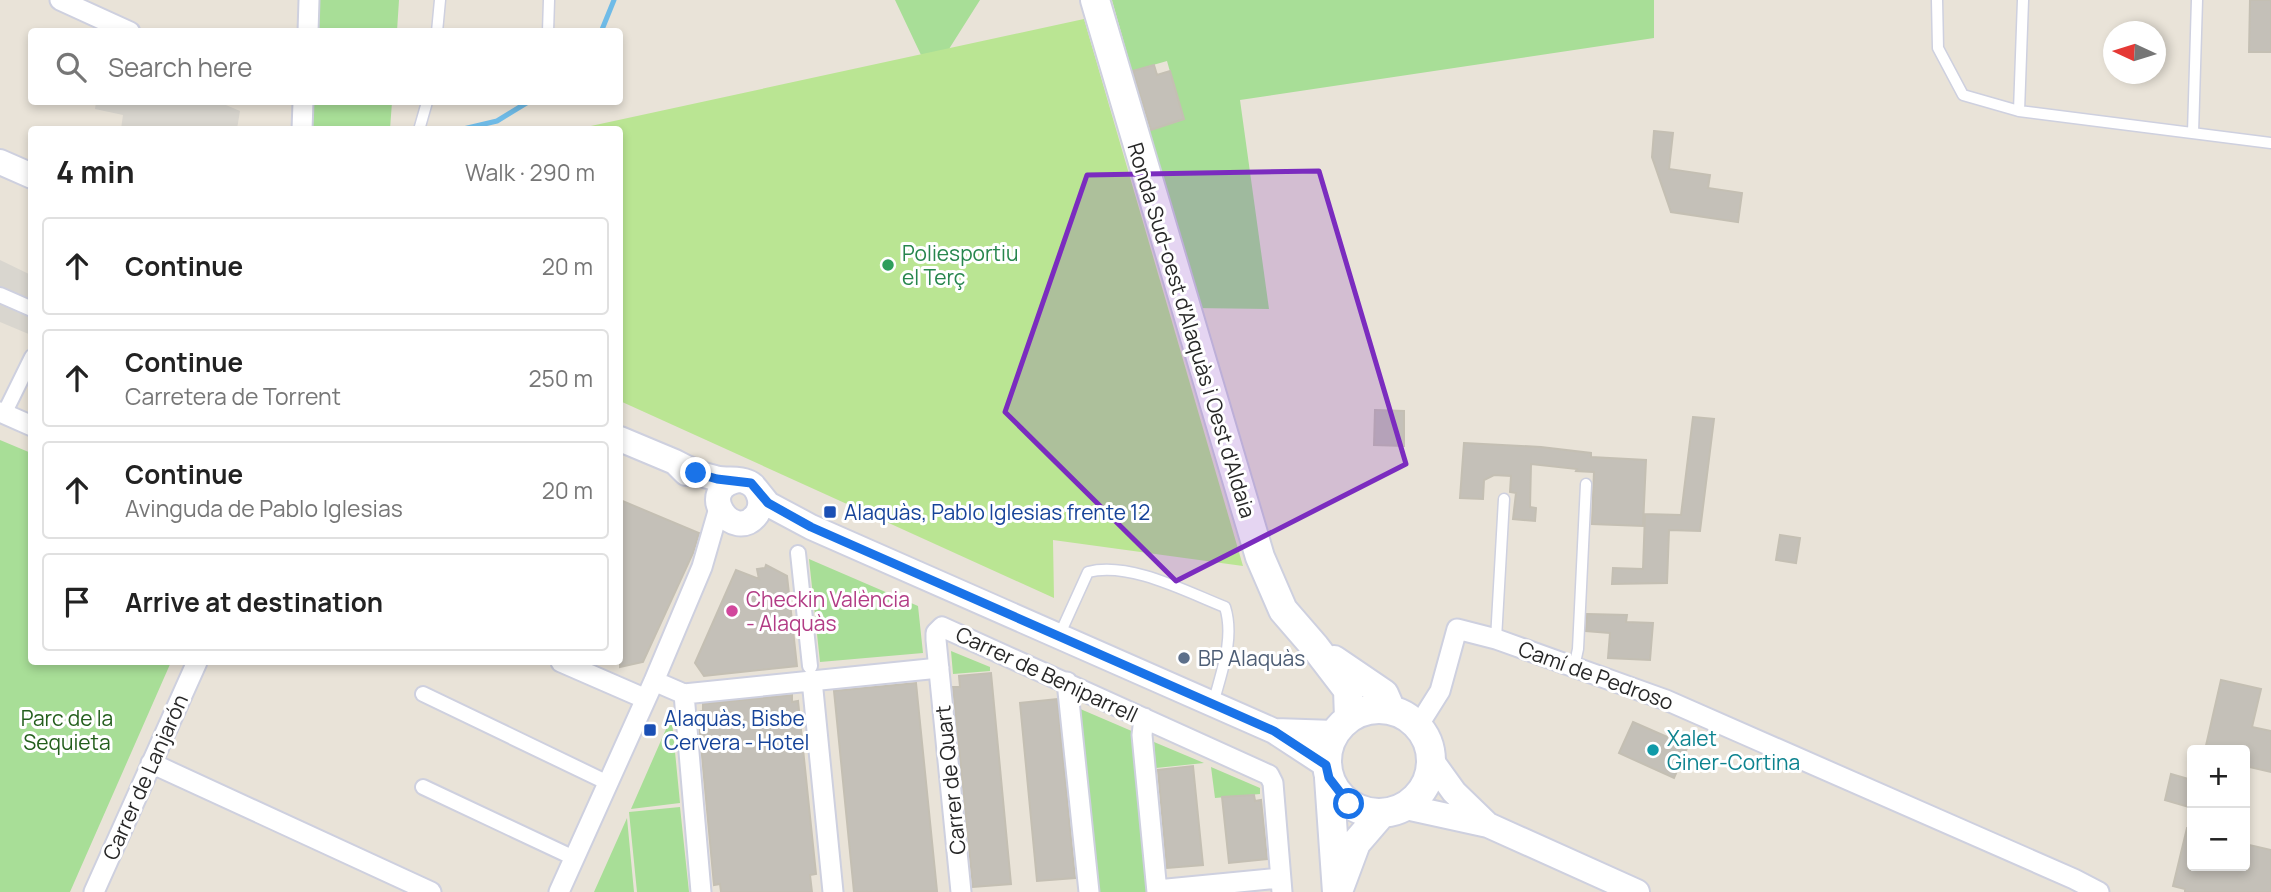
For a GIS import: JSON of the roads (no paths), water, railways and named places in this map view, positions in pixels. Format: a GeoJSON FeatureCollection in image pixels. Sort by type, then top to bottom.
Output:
{"type":"FeatureCollection","features":[{"type":"Feature","properties":{"kind":"main road","name":"Ronda Sud-oest d'Alaquàs i Oest d'Aldaia"},"geometry":{"type":"LineString","coordinates":[[1095,0],[1260,557],[1283,610],[1348,690],[1342,725]]}},
{"type":"Feature","properties":{"kind":"main road","name":"Ronda Sud-oest d'Alaquàs i Oest d'Aldaia"},"geometry":{"type":"LineString","coordinates":[[1315,647],[1384,694],[1391,710]]}},
{"type":"Feature","properties":{"kind":"main road"},"geometry":{"type":"LineString","coordinates":[[1369,709],[1391,710],[1406,716],[1418,726],[1428,742],[1431,760],[1425,787],[1393,810],[1356,843],[1338,892],[1328,748],[1342,725],[1369,709]]}},
{"type":"Feature","properties":{"kind":"main road"},"geometry":{"type":"LineString","coordinates":[[1328,772],[1349,804],[1393,810]]}},
{"type":"Feature","properties":{"kind":"street"},"geometry":{"type":"LineString","coordinates":[[60,0],[121,28]]}},
{"type":"Feature","properties":{"kind":"street"},"geometry":{"type":"LineString","coordinates":[[307,28],[309,0]]}},
{"type":"Feature","properties":{"kind":"street"},"geometry":{"type":"LineString","coordinates":[[302,126],[303,105]]}},
{"type":"Feature","properties":{"kind":"street"},"geometry":{"type":"LineString","coordinates":[[0,162],[28,174]]}},
{"type":"Feature","properties":{"kind":"street"},"geometry":{"type":"LineString","coordinates":[[0,295],[28,307]]}},
{"type":"Feature","properties":{"kind":"street"},"geometry":{"type":"LineString","coordinates":[[28,364],[2,413],[28,424]]}},
{"type":"Feature","properties":{"kind":"street"},"geometry":{"type":"LineString","coordinates":[[623,440],[751,494]]}},
{"type":"Feature","properties":{"kind":"street"},"geometry":{"type":"LineString","coordinates":[[676,462],[693,479],[706,485],[724,510],[747,521],[751,494]]}},
{"type":"Feature","properties":{"kind":"street"},"geometry":{"type":"LineString","coordinates":[[559,892],[702,567],[724,510],[722,488],[732,481],[774,511],[792,515],[811,527],[1274,731],[1328,772]]}},
{"type":"Feature","properties":{"kind":"street"},"geometry":{"type":"LineString","coordinates":[[798,552],[833,892]]}},
{"type":"Feature","properties":{"kind":"street","name":"Carrer de Beniparrell"},"geometry":{"type":"LineString","coordinates":[[684,695],[720,685],[811,673],[939,668],[936,634],[938,629],[945,628],[1264,771],[1273,783],[1281,885]]}},
{"type":"Feature","properties":{"kind":"street","name":"Camí de Pedroso"},"geometry":{"type":"LineString","coordinates":[[1418,726],[1440,691],[1457,629],[1496,639],[1666,700],[2099,892]]}},
{"type":"Feature","properties":{"kind":"street","name":"Carrer de Lanjarón"},"geometry":{"type":"LineString","coordinates":[[94,892],[196,665]]}},
{"type":"Feature","properties":{"kind":"street"},"geometry":{"type":"LineString","coordinates":[[571,665],[650,690],[684,695],[701,892]]}},
{"type":"Feature","properties":{"kind":"street","name":"Carrer de Quart"},"geometry":{"type":"LineString","coordinates":[[939,668],[961,892]]}},
{"type":"Feature","properties":{"kind":"street"},"geometry":{"type":"LineString","coordinates":[[1067,682],[1089,892]]}},
{"type":"Feature","properties":{"kind":"street"},"geometry":{"type":"LineString","coordinates":[[423,694],[608,783]]}},
{"type":"Feature","properties":{"kind":"street"},"geometry":{"type":"LineString","coordinates":[[1144,718],[1142,735],[1157,891],[1281,885]]}},
{"type":"Feature","properties":{"kind":"street"},"geometry":{"type":"LineString","coordinates":[[1274,731],[1342,725]]}},
{"type":"Feature","properties":{"kind":"street"},"geometry":{"type":"LineString","coordinates":[[1431,760],[1454,792],[1488,825]]}},
{"type":"Feature","properties":{"kind":"street"},"geometry":{"type":"LineString","coordinates":[[151,763],[431,892]]}},
{"type":"Feature","properties":{"kind":"street"},"geometry":{"type":"LineString","coordinates":[[423,787],[574,858]]}},
{"type":"Feature","properties":{"kind":"street"},"geometry":{"type":"LineString","coordinates":[[1393,810],[1488,825],[1637,892]]}},
{"type":"Feature","properties":{"kind":"lane"},"geometry":{"type":"LineString","coordinates":[[437,28],[440,0]]}},
{"type":"Feature","properties":{"kind":"lane"},"geometry":{"type":"LineString","coordinates":[[548,28],[549,0]]}},
{"type":"Feature","properties":{"kind":"lane"},"geometry":{"type":"LineString","coordinates":[[1937,0],[1938,48],[1963,95],[2020,111],[2271,144]]}},
{"type":"Feature","properties":{"kind":"lane"},"geometry":{"type":"LineString","coordinates":[[2020,111],[2023,0]]}},
{"type":"Feature","properties":{"kind":"lane"},"geometry":{"type":"LineString","coordinates":[[2193,133],[2197,0]]}},
{"type":"Feature","properties":{"kind":"lane"},"geometry":{"type":"LineString","coordinates":[[420,126],[426,105]]}},
{"type":"Feature","properties":{"kind":"lane"},"geometry":{"type":"LineString","coordinates":[[1574,667],[1578,649],[1586,484]]}},
{"type":"Feature","properties":{"kind":"lane"},"geometry":{"type":"LineString","coordinates":[[1496,639],[1504,499]]}},
{"type":"Feature","properties":{"kind":"lane"},"geometry":{"type":"LineString","coordinates":[[1059,636],[1088,572],[1098,570],[1113,570],[1146,577],[1225,607],[1229,620],[1227,651],[1213,704]]}},
{"type":"Feature","properties":{"kind":"waterway"},"geometry":{"type":"LineString","coordinates":[[603,28],[614,0]]}},
{"type":"Feature","properties":{"kind":"waterway"},"geometry":{"type":"LineString","coordinates":[[476,126],[497,121],[523,105]]}},
{"type":"Feature","properties":{"kind":"place","name":"Poliesportiu el Terç"},"geometry":{"type":"Point","coordinates":[888,265]}},
{"type":"Feature","properties":{"kind":"place","name":"Alaquàs, Pablo Iglesias frente 12"},"geometry":{"type":"Point","coordinates":[830,512]}},
{"type":"Feature","properties":{"kind":"place","name":"Checkin València - Alaquàs"},"geometry":{"type":"Point","coordinates":[732,611]}},
{"type":"Feature","properties":{"kind":"place","name":"BP Alaquàs"},"geometry":{"type":"Point","coordinates":[1184,658]}},
{"type":"Feature","properties":{"kind":"place","name":"Alaquàs, Bisbe Cervera - Hotel"},"geometry":{"type":"Point","coordinates":[650,730]}},
{"type":"Feature","properties":{"kind":"place","name":"Xalet Giner-Cortina"},"geometry":{"type":"Point","coordinates":[1653,750]}},
{"type":"Feature","properties":{"kind":"park label","name":"Parc de la Sequieta"},"geometry":{"type":"Point","coordinates":[67,730]}}]}
